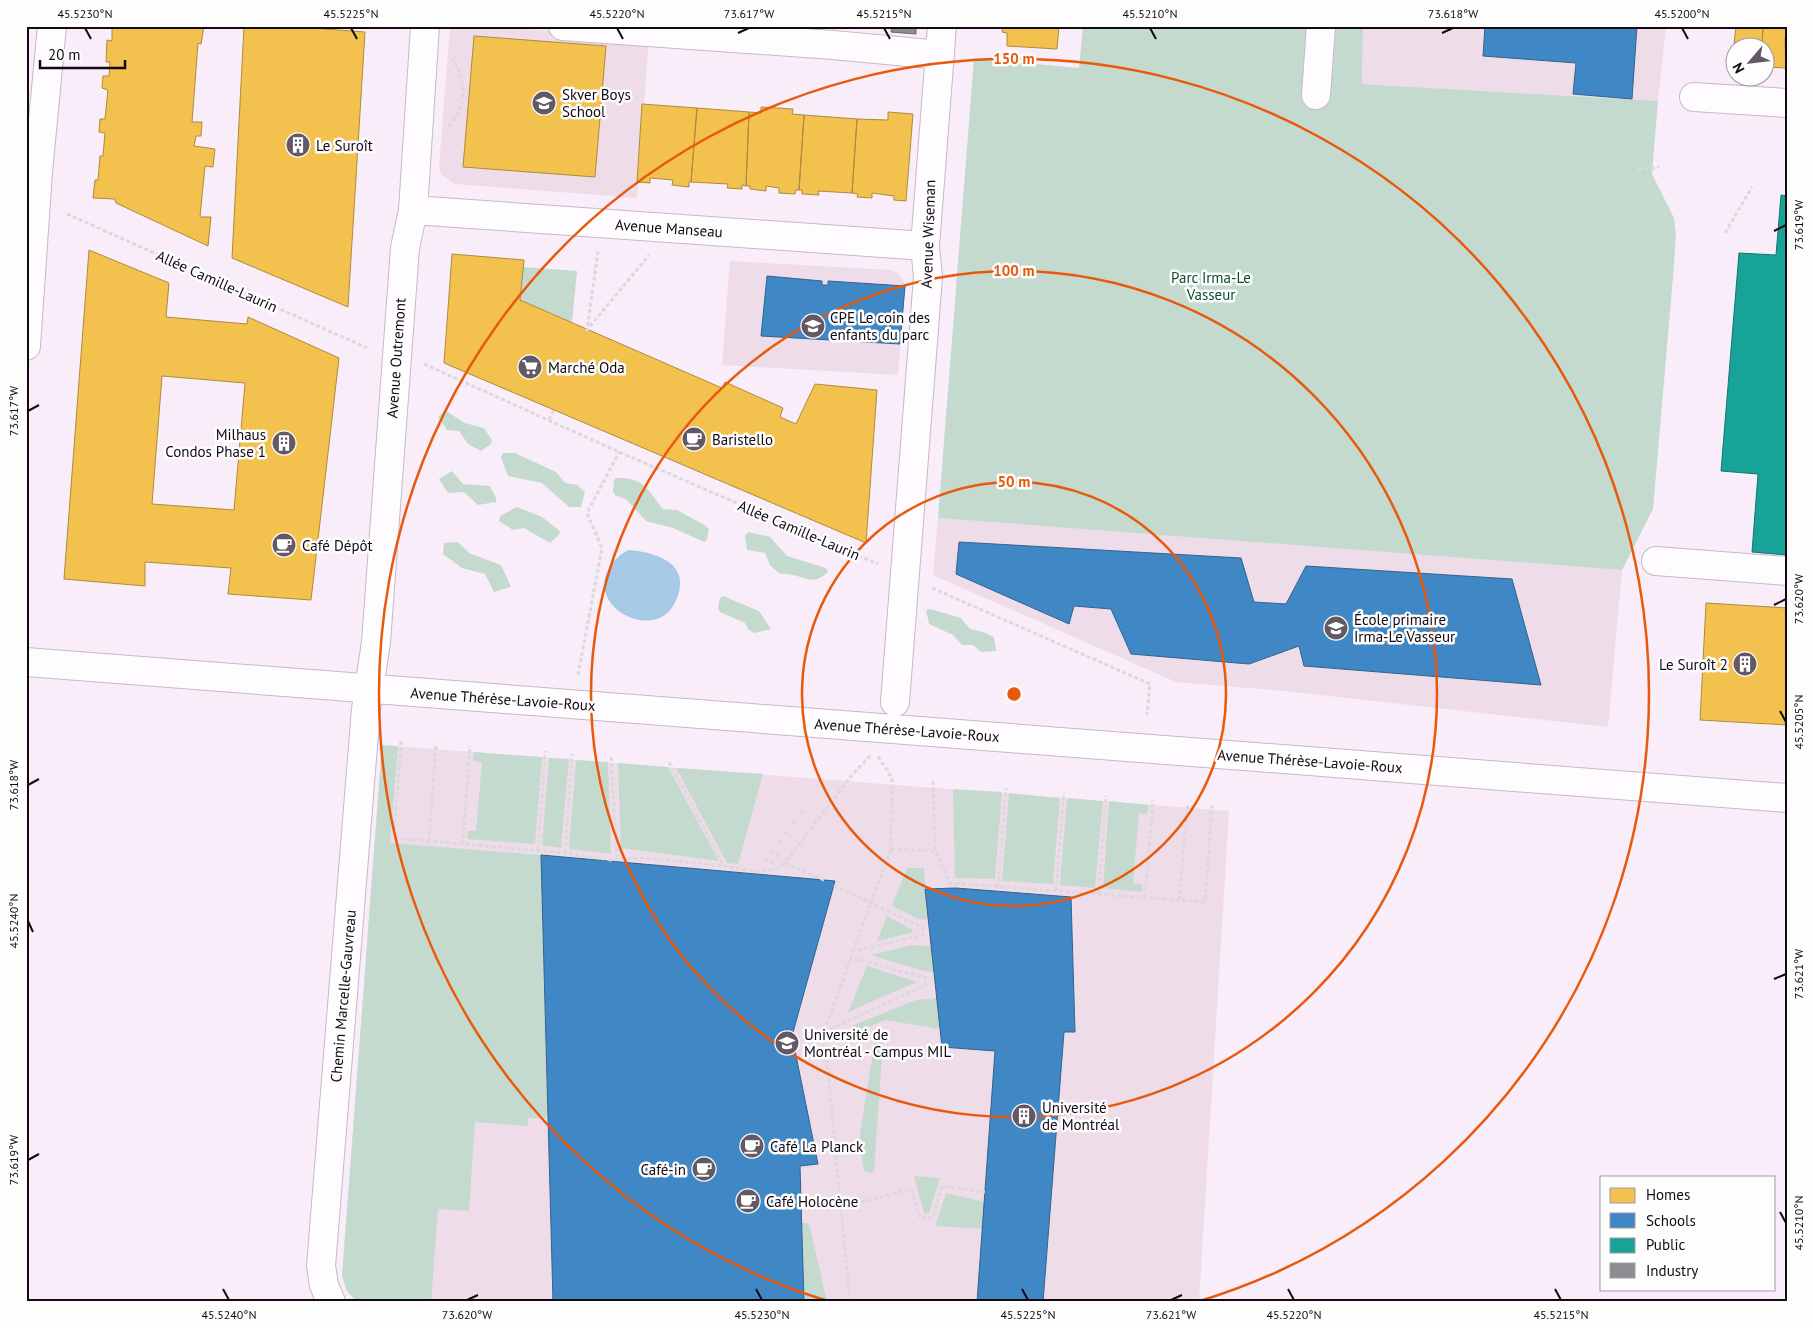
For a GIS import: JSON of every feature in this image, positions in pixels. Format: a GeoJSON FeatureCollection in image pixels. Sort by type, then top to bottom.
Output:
{"type":"FeatureCollection","features":[{"type":"Feature","properties":{"kind":"street"},"geometry":{"type":"LineString","coordinates":[[26,346],[32,193],[52,26]]}},
{"type":"Feature","properties":{"kind":"street","name":"Avenue Outremont"},"geometry":{"type":"LineString","coordinates":[[368,689],[376,642],[405,248],[413,210],[425,26]]}},
{"type":"Feature","properties":{"kind":"street"},"geometry":{"type":"LineString","coordinates":[[562,26],[834,45],[940,55]]}},
{"type":"Feature","properties":{"kind":"street","name":"Avenue Wiseman"},"geometry":{"type":"LineString","coordinates":[[895,702],[928,277],[925,246],[942,26]]}},
{"type":"Feature","properties":{"kind":"street"},"geometry":{"type":"LineString","coordinates":[[1316,95],[1321,26]]}},
{"type":"Feature","properties":{"kind":"street"},"geometry":{"type":"LineString","coordinates":[[1694,97],[1787,103]]}},
{"type":"Feature","properties":{"kind":"street","name":"Avenue Manseau"},"geometry":{"type":"LineString","coordinates":[[413,210],[925,246]]}},
{"type":"Feature","properties":{"kind":"street"},"geometry":{"type":"LineString","coordinates":[[1656,561],[1787,571]]}},
{"type":"Feature","properties":{"kind":"street","name":"Avenue Thérèse-Lavoie-Roux"},"geometry":{"type":"LineString","coordinates":[[26,662],[1787,798]]}},
{"type":"Feature","properties":{"kind":"street","name":"Chemin Marcelle-Gauvreau"},"geometry":{"type":"LineString","coordinates":[[331,1302],[324,1285],[321,1266],[368,689]]}},
{"type":"Feature","properties":{"kind":"path"},"geometry":{"type":"LineString","coordinates":[[443,128],[453,122],[462,96],[461,75],[457,65],[451,58]]}},
{"type":"Feature","properties":{"kind":"path"},"geometry":{"type":"LineString","coordinates":[[1638,170],[1659,167]]}},
{"type":"Feature","properties":{"kind":"path"},"geometry":{"type":"LineString","coordinates":[[1725,232],[1752,187]]}},
{"type":"Feature","properties":{"kind":"path","name":"Allée Camille-Laurin"},"geometry":{"type":"LineString","coordinates":[[67,214],[367,348]]}},
{"type":"Feature","properties":{"kind":"path"},"geometry":{"type":"LineString","coordinates":[[599,245],[587,330],[654,249]]}},
{"type":"Feature","properties":{"kind":"path","name":"Allée Camille-Laurin"},"geometry":{"type":"LineString","coordinates":[[420,362],[619,452],[906,568],[1150,684],[1147,715]]}},
{"type":"Feature","properties":{"kind":"path"},"geometry":{"type":"LineString","coordinates":[[549,420],[554,410]]}},
{"type":"Feature","properties":{"kind":"path"},"geometry":{"type":"LineString","coordinates":[[578,675],[602,548],[587,514],[619,452]]}},
{"type":"Feature","properties":{"kind":"path"},"geometry":{"type":"LineString","coordinates":[[402,741],[394,838],[538,850],[617,860],[646,858],[724,866],[759,872],[777,869],[784,863],[852,775],[874,751],[892,778],[891,849],[824,1032],[850,1302]]}},
{"type":"Feature","properties":{"kind":"path"},"geometry":{"type":"LineString","coordinates":[[429,841],[436,744]]}},
{"type":"Feature","properties":{"kind":"path"},"geometry":{"type":"LineString","coordinates":[[463,844],[470,746]]}},
{"type":"Feature","properties":{"kind":"path"},"geometry":{"type":"LineString","coordinates":[[538,850],[545,751]]}},
{"type":"Feature","properties":{"kind":"path"},"geometry":{"type":"LineString","coordinates":[[565,853],[572,754]]}},
{"type":"Feature","properties":{"kind":"path"},"geometry":{"type":"LineString","coordinates":[[612,757],[617,860]]}},
{"type":"Feature","properties":{"kind":"path"},"geometry":{"type":"LineString","coordinates":[[669,762],[724,866]]}},
{"type":"Feature","properties":{"kind":"path"},"geometry":{"type":"LineString","coordinates":[[933,781],[935,852],[950,883],[998,887],[1205,902],[1212,804]]}},
{"type":"Feature","properties":{"kind":"path"},"geometry":{"type":"LineString","coordinates":[[998,887],[1006,788]]}},
{"type":"Feature","properties":{"kind":"path"},"geometry":{"type":"LineString","coordinates":[[1056,891],[1064,792]]}},
{"type":"Feature","properties":{"kind":"path"},"geometry":{"type":"LineString","coordinates":[[1099,894],[1106,796]]}},
{"type":"Feature","properties":{"kind":"path"},"geometry":{"type":"LineString","coordinates":[[1145,898],[1153,800]]}},
{"type":"Feature","properties":{"kind":"path"},"geometry":{"type":"LineString","coordinates":[[1179,900],[1188,803]]}},
{"type":"Feature","properties":{"kind":"path"},"geometry":{"type":"LineString","coordinates":[[801,810],[805,814]]}},
{"type":"Feature","properties":{"kind":"path"},"geometry":{"type":"LineString","coordinates":[[793,822],[798,825]]}},
{"type":"Feature","properties":{"kind":"path"},"geometry":{"type":"LineString","coordinates":[[785,832],[791,836]]}},
{"type":"Feature","properties":{"kind":"path"},"geometry":{"type":"LineString","coordinates":[[778,841],[785,846]]}},
{"type":"Feature","properties":{"kind":"path"},"geometry":{"type":"LineString","coordinates":[[891,849],[935,852]]}},
{"type":"Feature","properties":{"kind":"path"},"geometry":{"type":"LineString","coordinates":[[770,850],[779,856]]}},
{"type":"Feature","properties":{"kind":"path"},"geometry":{"type":"LineString","coordinates":[[765,858],[774,864]]}},
{"type":"Feature","properties":{"kind":"path"},"geometry":{"type":"LineString","coordinates":[[784,863],[824,880]]}},
{"type":"Feature","properties":{"kind":"path"},"geometry":{"type":"LineString","coordinates":[[834,885],[923,928],[923,935],[853,951]]}},
{"type":"Feature","properties":{"kind":"path"},"geometry":{"type":"LineString","coordinates":[[824,1032],[925,985],[926,978],[851,958]]}},
{"type":"Feature","properties":{"kind":"path"},"geometry":{"type":"LineString","coordinates":[[842,1207],[911,1189],[920,1218],[933,1217],[942,1186],[985,1192]]}},
{"type":"Feature","properties":{"kind":"shaded area","name":"Skver Boys School"},"geometry":{"type":"Polygon","coordinates":[[[450,26],[489,26],[649,39],[637,198],[455,184],[441,174],[439,167],[450,26]]]}},
{"type":"Feature","properties":{"kind":"shaded area"},"geometry":{"type":"Polygon","coordinates":[[[1363,26],[1666,26],[1658,101],[1362,84],[1363,26]]]}},
{"type":"Feature","properties":{"kind":"shaded area","name":"CPE Le coin des enfants du parc"},"geometry":{"type":"Polygon","coordinates":[[[730,261],[889,270],[896,272],[904,281],[905,286],[898,375],[722,365],[730,261]]]}},
{"type":"Feature","properties":{"kind":"shaded area","name":"École primaire Irma-Le Vasseur"},"geometry":{"type":"Polygon","coordinates":[[[938,518],[1622,570],[1608,727],[1284,691],[1176,682],[933,575],[938,518]]]}},
{"type":"Feature","properties":{"kind":"shaded area","name":"Université de Montréal - Campus MIL"},"geometry":{"type":"Polygon","coordinates":[[[382,745],[1229,811],[1199,1302],[357,1302],[347,1291],[342,1276],[382,745]]]}},
{"type":"Feature","properties":{"kind":"green space","name":"Parc Irma-Le Vasseur"},"geometry":{"type":"Polygon","coordinates":[[[1083,26],[1135,29],[1136,26],[1363,26],[1362,84],[1658,101],[1652,174],[1674,218],[1676,234],[1673,277],[1653,509],[1622,570],[938,518],[974,58],[1079,68],[1083,26]]]}},
{"type":"Feature","properties":{"kind":"green space"},"geometry":{"type":"Polygon","coordinates":[[[523,267],[577,271],[572,323],[520,300],[523,267]]]}},
{"type":"Feature","properties":{"kind":"green space"},"geometry":{"type":"Polygon","coordinates":[[[446,411],[465,423],[484,428],[492,440],[491,444],[481,451],[468,444],[459,431],[447,430],[438,417],[446,411]]]}},
{"type":"Feature","properties":{"kind":"green space"},"geometry":{"type":"Polygon","coordinates":[[[503,453],[515,453],[556,472],[565,483],[577,485],[585,492],[581,507],[569,507],[542,483],[508,476],[501,457],[503,453]]]}},
{"type":"Feature","properties":{"kind":"green space"},"geometry":{"type":"Polygon","coordinates":[[[452,471],[463,484],[490,486],[496,502],[478,505],[464,492],[448,493],[439,479],[452,471]]]}},
{"type":"Feature","properties":{"kind":"green space"},"geometry":{"type":"Polygon","coordinates":[[[616,478],[625,478],[639,482],[663,509],[677,510],[706,526],[709,529],[707,540],[704,542],[673,528],[646,521],[627,500],[615,495],[613,492],[614,480],[616,478]]]}},
{"type":"Feature","properties":{"kind":"green space"},"geometry":{"type":"Polygon","coordinates":[[[517,507],[542,517],[560,531],[559,535],[550,543],[524,528],[513,530],[499,521],[500,516],[517,507]]]}},
{"type":"Feature","properties":{"kind":"green space"},"geometry":{"type":"Polygon","coordinates":[[[749,532],[770,537],[787,556],[826,568],[828,572],[822,577],[811,580],[794,575],[780,574],[770,565],[765,553],[747,550],[745,535],[749,532]]]}},
{"type":"Feature","properties":{"kind":"green space"},"geometry":{"type":"Polygon","coordinates":[[[458,542],[469,553],[501,565],[511,587],[494,592],[485,574],[462,568],[443,554],[444,543],[458,542]]]}},
{"type":"Feature","properties":{"kind":"green space"},"geometry":{"type":"Polygon","coordinates":[[[723,596],[759,611],[771,629],[754,633],[748,629],[745,623],[720,612],[718,608],[720,598],[723,596]]]}},
{"type":"Feature","properties":{"kind":"green space"},"geometry":{"type":"Polygon","coordinates":[[[930,609],[961,618],[970,629],[994,637],[996,651],[981,652],[973,645],[962,645],[953,635],[929,624],[926,610],[930,609]]]}},
{"type":"Feature","properties":{"kind":"green space"},"geometry":{"type":"Polygon","coordinates":[[[382,745],[398,746],[390,843],[541,855],[548,1118],[528,1118],[528,1126],[475,1122],[469,1211],[438,1209],[431,1302],[357,1302],[347,1291],[342,1276],[382,745]]]}},
{"type":"Feature","properties":{"kind":"green space"},"geometry":{"type":"Polygon","coordinates":[[[474,752],[542,757],[535,844],[467,839],[468,831],[476,831],[482,762],[473,761],[474,752]]]}},
{"type":"Feature","properties":{"kind":"green space"},"geometry":{"type":"Polygon","coordinates":[[[549,758],[569,759],[561,848],[542,845],[549,758]]]}},
{"type":"Feature","properties":{"kind":"green space"},"geometry":{"type":"Polygon","coordinates":[[[576,760],[608,762],[611,854],[569,849],[576,760]]]}},
{"type":"Feature","properties":{"kind":"green space"},"geometry":{"type":"Polygon","coordinates":[[[618,763],[668,767],[719,861],[621,848],[618,763]]]}},
{"type":"Feature","properties":{"kind":"green space"},"geometry":{"type":"Polygon","coordinates":[[[676,768],[763,774],[738,864],[727,863],[676,768]]]}},
{"type":"Feature","properties":{"kind":"green space"},"geometry":{"type":"Polygon","coordinates":[[[953,789],[1002,792],[995,879],[955,878],[953,789]]]}},
{"type":"Feature","properties":{"kind":"green space"},"geometry":{"type":"Polygon","coordinates":[[[1009,793],[1060,798],[1053,884],[1002,881],[1009,793]]]}},
{"type":"Feature","properties":{"kind":"green space"},"geometry":{"type":"Polygon","coordinates":[[[1067,798],[1103,801],[1095,888],[1060,885],[1067,798]]]}},
{"type":"Feature","properties":{"kind":"green space"},"geometry":{"type":"Polygon","coordinates":[[[1109,801],[1149,805],[1147,814],[1139,813],[1133,883],[1142,884],[1142,892],[1103,888],[1109,801]]]}},
{"type":"Feature","properties":{"kind":"green space"},"geometry":{"type":"Polygon","coordinates":[[[907,868],[924,868],[928,920],[918,919],[892,906],[907,868]]]}},
{"type":"Feature","properties":{"kind":"green space"},"geometry":{"type":"Polygon","coordinates":[[[887,916],[913,930],[911,933],[877,941],[887,916]]]}},
{"type":"Feature","properties":{"kind":"green space"},"geometry":{"type":"Polygon","coordinates":[[[912,945],[931,946],[934,972],[924,971],[871,955],[912,945]]]}},
{"type":"Feature","properties":{"kind":"green space"},"geometry":{"type":"Polygon","coordinates":[[[867,966],[917,982],[848,1012],[867,966]]]}},
{"type":"Feature","properties":{"kind":"green space"},"geometry":{"type":"Polygon","coordinates":[[[937,998],[940,1029],[885,1020],[857,1032],[854,1025],[916,1000],[937,998]]]}},
{"type":"Feature","properties":{"kind":"green space"},"geometry":{"type":"Polygon","coordinates":[[[875,1040],[883,1040],[874,1173],[864,1171],[859,1140],[875,1040]]]}},
{"type":"Feature","properties":{"kind":"green space"},"geometry":{"type":"Polygon","coordinates":[[[914,1176],[940,1178],[929,1213],[924,1213],[914,1176]]]}},
{"type":"Feature","properties":{"kind":"green space"},"geometry":{"type":"Polygon","coordinates":[[[946,1193],[985,1202],[983,1229],[935,1226],[946,1193]]]}},
{"type":"Feature","properties":{"kind":"green space"},"geometry":{"type":"Polygon","coordinates":[[[802,1223],[809,1223],[827,1302],[804,1302],[802,1223]]]}},
{"type":"Feature","properties":{"kind":"water"},"geometry":{"type":"Polygon","coordinates":[[[629,550],[648,553],[666,560],[678,573],[680,581],[679,592],[672,608],[665,615],[653,620],[641,620],[629,617],[610,602],[605,591],[605,579],[614,562],[620,555],[629,550]]]}},
{"type":"Feature","properties":{"kind":"building: Homes"},"geometry":{"type":"Polygon","coordinates":[[[112,26],[204,26],[201,44],[198,43],[192,122],[202,122],[201,136],[196,136],[194,146],[215,149],[213,167],[205,166],[200,217],[211,217],[208,246],[116,203],[115,199],[93,198],[95,180],[98,180],[100,156],[103,156],[105,133],[99,132],[100,119],[105,119],[108,90],[102,88],[103,76],[109,76],[110,62],[106,62],[107,40],[112,41],[112,26]]]}},
{"type":"Feature","properties":{"kind":"building: Homes","name":"Le Suroît"},"geometry":{"type":"Polygon","coordinates":[[[244,26],[285,26],[365,32],[348,307],[232,258],[244,26]]]}},
{"type":"Feature","properties":{"kind":"building: Homes"},"geometry":{"type":"Polygon","coordinates":[[[1003,26],[1059,26],[1057,49],[1007,46],[1007,33],[1002,32],[1003,26]]]}},
{"type":"Feature","properties":{"kind":"building: Homes"},"geometry":{"type":"Polygon","coordinates":[[[1736,26],[1763,26],[1762,38],[1735,38],[1736,26]]]}},
{"type":"Feature","properties":{"kind":"building: Homes"},"geometry":{"type":"Polygon","coordinates":[[[1763,26],[1787,26],[1787,38],[1785,38],[1786,68],[1776,68],[1776,38],[1762,38],[1763,26]]]}},
{"type":"Feature","properties":{"kind":"building: Homes"},"geometry":{"type":"Polygon","coordinates":[[[474,36],[606,46],[595,177],[463,167],[474,36]]]}},
{"type":"Feature","properties":{"kind":"building: Homes"},"geometry":{"type":"Polygon","coordinates":[[[642,104],[697,108],[689,187],[672,185],[673,180],[650,178],[650,183],[637,182],[642,104]]]}},
{"type":"Feature","properties":{"kind":"building: Homes"},"geometry":{"type":"Polygon","coordinates":[[[761,107],[793,109],[792,114],[804,115],[799,190],[796,190],[795,194],[779,193],[779,188],[766,186],[766,191],[750,189],[750,186],[746,186],[749,112],[761,113],[761,107]]]}},
{"type":"Feature","properties":{"kind":"building: Homes"},"geometry":{"type":"Polygon","coordinates":[[[697,108],[749,112],[746,186],[742,185],[742,189],[727,188],[728,184],[691,182],[697,108]]]}},
{"type":"Feature","properties":{"kind":"building: Homes"},"geometry":{"type":"Polygon","coordinates":[[[888,112],[913,114],[906,201],[894,200],[894,196],[872,193],[872,198],[857,197],[858,194],[852,193],[857,119],[888,120],[888,112]]]}},
{"type":"Feature","properties":{"kind":"building: Homes"},"geometry":{"type":"Polygon","coordinates":[[[804,115],[857,119],[852,193],[818,191],[819,195],[802,194],[802,190],[799,190],[804,115]]]}},
{"type":"Feature","properties":{"kind":"building: Homes","name":"Milhaus Condos Phase 1"},"geometry":{"type":"Polygon","coordinates":[[[89,250],[169,283],[166,317],[247,324],[248,317],[339,358],[311,600],[228,594],[231,568],[145,562],[145,586],[64,579],[89,250]],[[162,376],[152,504],[234,510],[245,383],[162,376]]]}},
{"type":"Feature","properties":{"kind":"building: Homes"},"geometry":{"type":"Polygon","coordinates":[[[452,254],[524,260],[520,300],[722,388],[725,382],[783,408],[780,417],[796,424],[815,384],[877,390],[866,543],[444,363],[452,254]]]}},
{"type":"Feature","properties":{"kind":"building: Homes","name":"Le Suroît 2"},"geometry":{"type":"Polygon","coordinates":[[[1706,603],[1787,608],[1787,725],[1700,720],[1706,603]]]}},
{"type":"Feature","properties":{"kind":"building: Schools"},"geometry":{"type":"Polygon","coordinates":[[[1485,26],[1637,26],[1632,99],[1573,94],[1576,63],[1483,56],[1485,26]]]}},
{"type":"Feature","properties":{"kind":"building: Schools"},"geometry":{"type":"Polygon","coordinates":[[[767,276],[822,281],[822,285],[828,285],[828,281],[905,286],[900,344],[761,336],[767,276]]]}},
{"type":"Feature","properties":{"kind":"building: Schools"},"geometry":{"type":"Polygon","coordinates":[[[959,542],[1241,558],[1254,602],[1286,604],[1306,566],[1512,579],[1541,685],[1304,666],[1299,646],[1249,664],[1131,654],[1111,609],[1074,606],[1069,624],[956,574],[959,542]]]}},
{"type":"Feature","properties":{"kind":"building: Schools"},"geometry":{"type":"Polygon","coordinates":[[[541,855],[835,881],[792,1036],[818,1164],[800,1166],[804,1302],[553,1302],[541,855]]]}},
{"type":"Feature","properties":{"kind":"building: Schools","name":"Université de Montréal"},"geometry":{"type":"Polygon","coordinates":[[[956,888],[1071,897],[1075,1032],[1064,1032],[1043,1302],[977,1302],[995,1051],[942,1047],[925,889],[956,888]]]}},
{"type":"Feature","properties":{"kind":"building: Public"},"geometry":{"type":"Polygon","coordinates":[[[1781,195],[1787,196],[1787,555],[1752,552],[1758,474],[1721,471],[1739,253],[1776,255],[1781,195]]]}},
{"type":"Feature","properties":{"kind":"building: Industry"},"geometry":{"type":"Polygon","coordinates":[[[892,26],[916,26],[916,34],[891,32],[892,26]]]}},
{"type":"Feature","properties":{"kind":"place","name":"Skver Boys School"},"geometry":{"type":"Point","coordinates":[544,103]}},
{"type":"Feature","properties":{"kind":"place","name":"Le Suroît"},"geometry":{"type":"Point","coordinates":[298,145]}},
{"type":"Feature","properties":{"kind":"place","name":"CPE Le coin des enfants du parc"},"geometry":{"type":"Point","coordinates":[813,326]}},
{"type":"Feature","properties":{"kind":"place","name":"Marché Oda"},"geometry":{"type":"Point","coordinates":[530,367]}},
{"type":"Feature","properties":{"kind":"place","name":"Baristello"},"geometry":{"type":"Point","coordinates":[694,439]}},
{"type":"Feature","properties":{"kind":"place","name":"Milhaus Condos Phase 1"},"geometry":{"type":"Point","coordinates":[284,443]}},
{"type":"Feature","properties":{"kind":"place","name":"Café Dépôt"},"geometry":{"type":"Point","coordinates":[284,545]}},
{"type":"Feature","properties":{"kind":"place","name":"École primaire Irma-Le Vasseur"},"geometry":{"type":"Point","coordinates":[1336,628]}},
{"type":"Feature","properties":{"kind":"place","name":"Le Suroît 2"},"geometry":{"type":"Point","coordinates":[1745,664]}},
{"type":"Feature","properties":{"kind":"place","name":"Université de Montréal - Campus MIL"},"geometry":{"type":"Point","coordinates":[787,1043]}},
{"type":"Feature","properties":{"kind":"place","name":"Université de Montréal"},"geometry":{"type":"Point","coordinates":[1024,1116]}},
{"type":"Feature","properties":{"kind":"place","name":"Café La Planck"},"geometry":{"type":"Point","coordinates":[752,1146]}},
{"type":"Feature","properties":{"kind":"place","name":"Café-in"},"geometry":{"type":"Point","coordinates":[704,1169]}},
{"type":"Feature","properties":{"kind":"place","name":"Café Holocène"},"geometry":{"type":"Point","coordinates":[748,1201]}}]}
